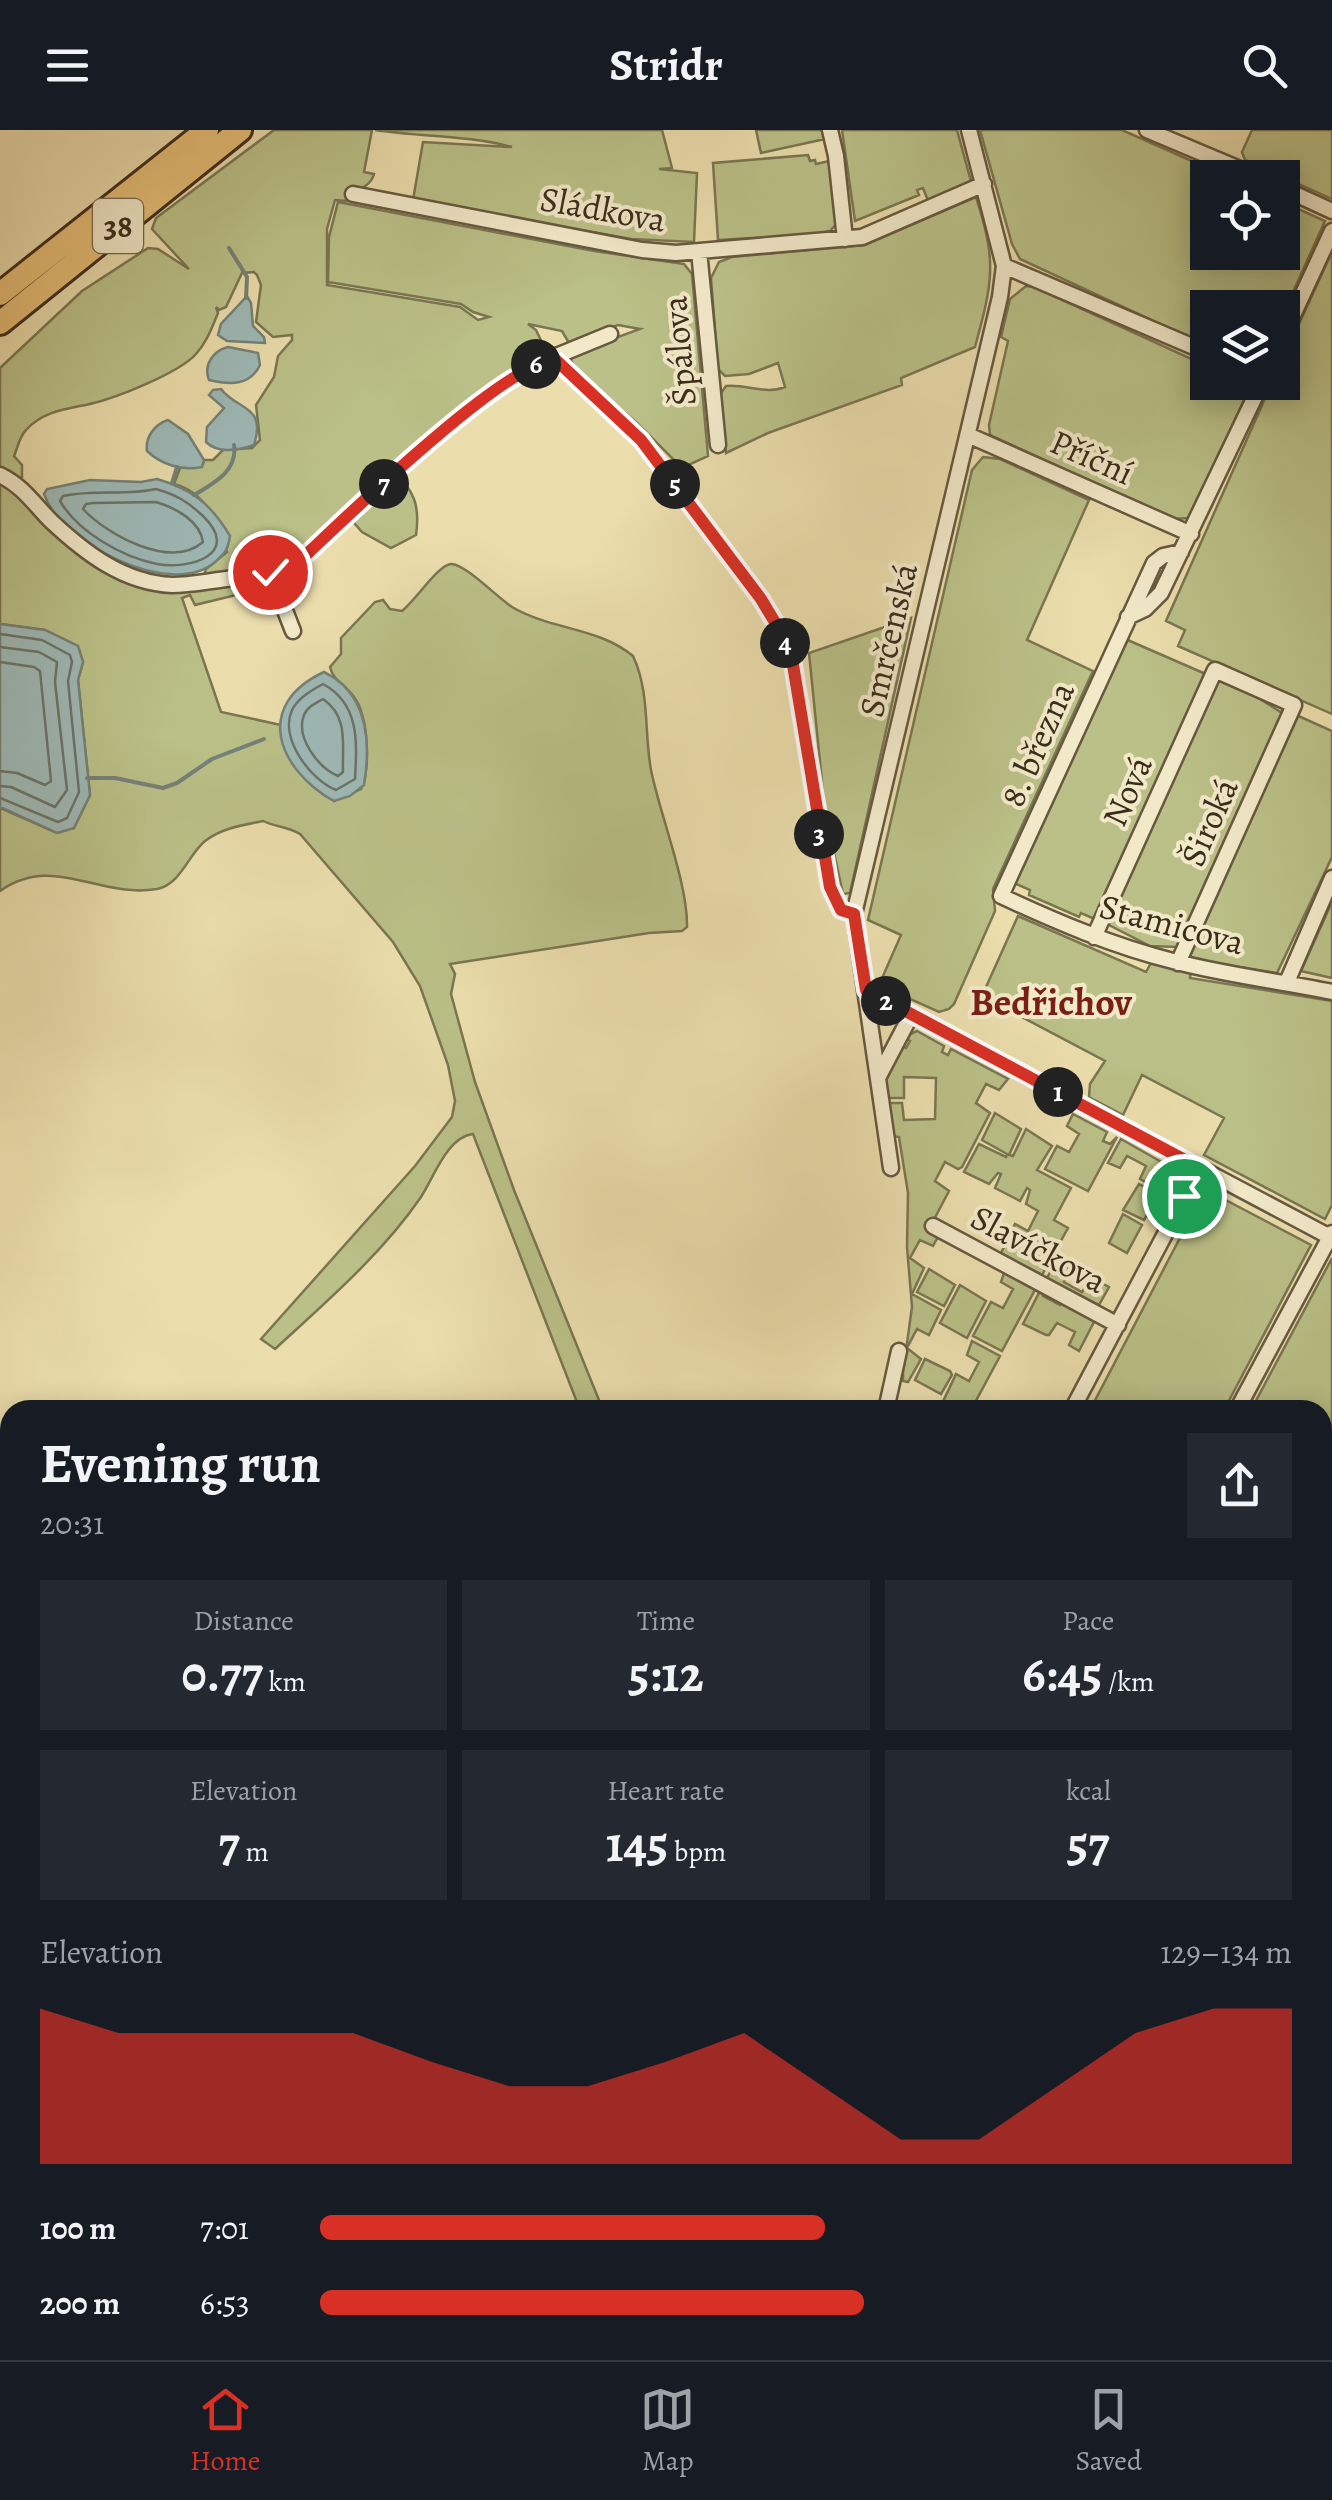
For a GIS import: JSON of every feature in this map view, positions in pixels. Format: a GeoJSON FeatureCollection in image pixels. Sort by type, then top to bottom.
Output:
{"type":"FeatureCollection","features":[{"type":"Feature","properties":{"kind":"highway","name":"38"},"geometry":{"type":"LineString","coordinates":[[0,294],[207,130]]}},
{"type":"Feature","properties":{"kind":"highway","name":"38"},"geometry":{"type":"LineString","coordinates":[[0,323],[239,131]]}},
{"type":"Feature","properties":{"kind":"street"},"geometry":{"type":"LineString","coordinates":[[830,130],[845,239]]}},
{"type":"Feature","properties":{"kind":"street","name":"Smrčenská"},"geometry":{"type":"LineString","coordinates":[[891,1168],[854,914],[1000,296],[1004,266],[969,130]]}},
{"type":"Feature","properties":{"kind":"street"},"geometry":{"type":"LineString","coordinates":[[1147,130],[1218,160]]}},
{"type":"Feature","properties":{"kind":"street","name":"Sládkova"},"geometry":{"type":"LineString","coordinates":[[354,194],[642,250],[699,251],[862,237],[984,184]]}},
{"type":"Feature","properties":{"kind":"street"},"geometry":{"type":"LineString","coordinates":[[1300,196],[1332,211]]}},
{"type":"Feature","properties":{"kind":"street"},"geometry":{"type":"LineString","coordinates":[[1300,299],[1332,231]]}},
{"type":"Feature","properties":{"kind":"street","name":"Špálova"},"geometry":{"type":"LineString","coordinates":[[699,251],[718,445]]}},
{"type":"Feature","properties":{"kind":"street"},"geometry":{"type":"LineString","coordinates":[[1004,266],[1190,345]]}},
{"type":"Feature","properties":{"kind":"street"},"geometry":{"type":"LineString","coordinates":[[0,476],[24,488],[48,518],[110,568],[173,585],[270,572],[307,554],[486,396],[548,359],[610,334]]}},
{"type":"Feature","properties":{"kind":"street"},"geometry":{"type":"LineString","coordinates":[[548,359],[557,361],[586,385],[641,440],[761,599],[782,634],[793,665],[830,887],[841,910],[854,914]]}},
{"type":"Feature","properties":{"kind":"street","name":"8. března"},"geometry":{"type":"LineString","coordinates":[[1001,896],[1154,563],[1181,552],[1254,400]]}},
{"type":"Feature","properties":{"kind":"street","name":"Příční"},"geometry":{"type":"LineString","coordinates":[[968,434],[1191,534]]}},
{"type":"Feature","properties":{"kind":"street"},"geometry":{"type":"LineString","coordinates":[[270,572],[294,631]]}},
{"type":"Feature","properties":{"kind":"street","name":"Nová"},"geometry":{"type":"LineString","coordinates":[[1094,937],[1214,670],[1294,706]]}},
{"type":"Feature","properties":{"kind":"street","name":"Široká"},"geometry":{"type":"LineString","coordinates":[[1178,962],[1294,706]]}},
{"type":"Feature","properties":{"kind":"street"},"geometry":{"type":"LineString","coordinates":[[1286,982],[1332,878]]}},
{"type":"Feature","properties":{"kind":"street","name":"Stamicova"},"geometry":{"type":"LineString","coordinates":[[1001,896],[1094,937],[1178,962],[1332,992]]}},
{"type":"Feature","properties":{"kind":"street"},"geometry":{"type":"LineString","coordinates":[[866,990],[1331,1236],[1242,1400]]}},
{"type":"Feature","properties":{"kind":"street"},"geometry":{"type":"LineString","coordinates":[[878,1078],[912,1015]]}},
{"type":"Feature","properties":{"kind":"street","name":"Slavíčkova"},"geometry":{"type":"LineString","coordinates":[[1077,1400],[1200,1168]]}},
{"type":"Feature","properties":{"kind":"street","name":"Slavíčkova"},"geometry":{"type":"LineString","coordinates":[[933,1226],[1118,1325]]}},
{"type":"Feature","properties":{"kind":"street"},"geometry":{"type":"LineString","coordinates":[[888,1400],[899,1351]]}},
{"type":"Feature","properties":{"kind":"green space"},"geometry":{"type":"Polygon","coordinates":[[[274,130],[372,130],[364,172],[374,174],[373,178],[366,186],[352,191],[348,201],[335,200],[327,229],[327,285],[460,307],[478,320],[489,317],[461,304],[328,282],[329,237],[338,202],[594,251],[684,264],[692,274],[708,456],[682,468],[576,371],[569,355],[640,329],[618,325],[569,343],[562,331],[528,324],[536,330],[547,353],[498,380],[391,472],[414,499],[416,535],[391,548],[362,532],[348,516],[293,564],[202,582],[206,569],[227,552],[215,520],[203,502],[174,484],[180,468],[213,460],[223,450],[252,448],[260,440],[256,405],[274,377],[278,356],[292,340],[292,335],[273,337],[256,322],[261,285],[254,272],[242,273],[226,307],[216,307],[218,313],[206,339],[188,361],[130,391],[40,419],[24,433],[14,456],[22,465],[22,477],[0,471],[0,368],[82,291],[148,248],[158,249],[189,269],[152,229],[156,218],[274,130]]]}},
{"type":"Feature","properties":{"kind":"green space"},"geometry":{"type":"Polygon","coordinates":[[[375,130],[662,130],[672,168],[659,169],[697,173],[694,242],[631,239],[413,200],[423,142],[512,147],[375,130]]]}},
{"type":"Feature","properties":{"kind":"green space"},"geometry":{"type":"Polygon","coordinates":[[[756,130],[823,130],[825,139],[761,153],[756,130]]]}},
{"type":"Feature","properties":{"kind":"green space"},"geometry":{"type":"Polygon","coordinates":[[[842,130],[957,130],[972,185],[929,203],[923,188],[917,190],[919,195],[855,221],[842,130]]]}},
{"type":"Feature","properties":{"kind":"green space"},"geometry":{"type":"Polygon","coordinates":[[[980,130],[1122,130],[1190,160],[1190,270],[1300,270],[1300,210],[1325,221],[1294,290],[1190,290],[1190,338],[1020,259],[1012,244],[980,130]]]}},
{"type":"Feature","properties":{"kind":"green space"},"geometry":{"type":"Polygon","coordinates":[[[1252,130],[1332,130],[1332,199],[1300,185],[1300,160],[1245,160],[1242,152],[1252,130]]]}},
{"type":"Feature","properties":{"kind":"green space"},"geometry":{"type":"Polygon","coordinates":[[[808,155],[816,164],[829,161],[837,223],[830,231],[718,240],[713,163],[808,155]]]}},
{"type":"Feature","properties":{"kind":"green space"},"geometry":{"type":"Polygon","coordinates":[[[976,197],[987,239],[990,272],[975,347],[901,378],[902,385],[768,433],[726,453],[721,393],[726,386],[771,390],[785,387],[778,363],[749,374],[725,376],[718,369],[711,278],[719,262],[732,257],[865,245],[976,197]]]}},
{"type":"Feature","properties":{"kind":"green space"},"geometry":{"type":"Polygon","coordinates":[[[1332,252],[1332,714],[1178,646],[1185,630],[1166,621],[1264,400],[1300,400],[1300,322],[1332,252]]]}},
{"type":"Feature","properties":{"kind":"green space"},"geometry":{"type":"Polygon","coordinates":[[[1026,286],[1034,287],[1190,358],[1190,400],[1244,400],[1189,518],[1173,519],[990,435],[1008,341],[1001,337],[1010,299],[1026,286]]]}},
{"type":"Feature","properties":{"kind":"green space"},"geometry":{"type":"Polygon","coordinates":[[[983,457],[1000,459],[1089,500],[1027,640],[1093,671],[993,889],[995,911],[954,1004],[939,1012],[879,985],[901,935],[868,920],[972,470],[983,457]]]}},
{"type":"Feature","properties":{"kind":"green space"},"geometry":{"type":"Polygon","coordinates":[[[0,482],[13,486],[132,583],[169,590],[232,583],[237,588],[236,595],[195,605],[190,595],[182,598],[221,712],[281,725],[298,770],[334,801],[361,789],[367,755],[359,705],[330,667],[341,654],[341,638],[375,602],[383,600],[390,609],[402,611],[446,566],[464,569],[527,615],[605,639],[633,656],[644,698],[651,770],[678,870],[687,927],[682,931],[450,964],[455,974],[451,994],[475,1082],[599,1400],[576,1400],[473,1134],[449,1150],[406,1218],[352,1277],[275,1349],[261,1339],[415,1166],[452,1117],[455,1101],[448,1065],[420,986],[393,942],[300,834],[263,821],[218,833],[205,841],[172,881],[157,889],[115,888],[39,876],[20,880],[0,891],[0,808],[57,833],[74,828],[90,795],[78,680],[83,662],[78,647],[45,630],[0,624],[0,482]]]}},
{"type":"Feature","properties":{"kind":"green space"},"geometry":{"type":"Polygon","coordinates":[[[911,618],[850,893],[843,894],[825,812],[809,653],[911,618]]]}},
{"type":"Feature","properties":{"kind":"green space"},"geometry":{"type":"Polygon","coordinates":[[[1123,638],[1208,675],[1097,920],[1081,913],[1079,917],[1029,895],[1030,890],[1014,883],[1123,638]]]}},
{"type":"Feature","properties":{"kind":"green space"},"geometry":{"type":"Polygon","coordinates":[[[1215,679],[1282,713],[1178,947],[1150,946],[1105,923],[1215,679]]]}},
{"type":"Feature","properties":{"kind":"green space"},"geometry":{"type":"Polygon","coordinates":[[[1294,714],[1332,731],[1332,857],[1277,973],[1194,960],[1189,954],[1294,714]]]}},
{"type":"Feature","properties":{"kind":"green space"},"geometry":{"type":"Polygon","coordinates":[[[1332,902],[1332,978],[1301,971],[1332,902]]]}},
{"type":"Feature","properties":{"kind":"green space"},"geometry":{"type":"Polygon","coordinates":[[[1018,916],[1146,972],[1151,963],[1191,971],[1190,978],[1332,1001],[1332,1205],[1325,1219],[1204,1155],[1224,1118],[1142,1075],[1123,1115],[1089,1097],[1090,1084],[1105,1061],[982,996],[1018,916]]]}},
{"type":"Feature","properties":{"kind":"green space"},"geometry":{"type":"Polygon","coordinates":[[[917,1031],[944,1046],[942,1052],[948,1055],[951,1049],[1008,1079],[999,1090],[986,1084],[976,1103],[990,1113],[962,1167],[958,1169],[945,1162],[935,1181],[949,1191],[929,1229],[939,1235],[933,1246],[920,1240],[910,1258],[924,1268],[912,1294],[941,1310],[929,1335],[917,1329],[907,1348],[921,1359],[908,1382],[903,1381],[903,1372],[912,1307],[907,1247],[908,1193],[899,1137],[893,1136],[888,1103],[902,1103],[904,1120],[935,1119],[936,1078],[904,1077],[904,1098],[887,1098],[884,1076],[900,1045],[906,1048],[910,1041],[904,1037],[917,1031]]]}},
{"type":"Feature","properties":{"kind":"green space"},"geometry":{"type":"Polygon","coordinates":[[[995,1113],[1021,1129],[1009,1155],[1013,1156],[1026,1129],[1052,1146],[1037,1170],[1071,1188],[1054,1220],[1068,1228],[1042,1275],[1001,1253],[1015,1224],[1028,1231],[1038,1211],[1026,1204],[1030,1190],[1027,1188],[1020,1201],[995,1188],[1001,1174],[989,1184],[964,1172],[979,1144],[1006,1157],[1007,1154],[982,1140],[995,1113]]]}},
{"type":"Feature","properties":{"kind":"green space"},"geometry":{"type":"Polygon","coordinates":[[[1073,1114],[1107,1132],[1103,1141],[1110,1144],[1117,1137],[1088,1191],[1045,1169],[1057,1146],[1069,1152],[1079,1134],[1067,1126],[1073,1114]]]}},
{"type":"Feature","properties":{"kind":"green space"},"geometry":{"type":"Polygon","coordinates":[[[1121,1139],[1172,1168],[1161,1190],[1140,1179],[1146,1166],[1127,1156],[1120,1168],[1108,1163],[1121,1139]]]}},
{"type":"Feature","properties":{"kind":"green space"},"geometry":{"type":"Polygon","coordinates":[[[1139,1184],[1158,1194],[1144,1220],[1123,1210],[1139,1184]]]}},
{"type":"Feature","properties":{"kind":"green space"},"geometry":{"type":"Polygon","coordinates":[[[1204,1187],[1216,1188],[1222,1192],[1220,1197],[1311,1245],[1229,1400],[1095,1400],[1194,1211],[1186,1206],[1204,1187]]]}},
{"type":"Feature","properties":{"kind":"green space"},"geometry":{"type":"Polygon","coordinates":[[[1123,1214],[1142,1225],[1127,1253],[1109,1243],[1123,1214]]]}},
{"type":"Feature","properties":{"kind":"green space"},"geometry":{"type":"Polygon","coordinates":[[[1332,1258],[1332,1400],[1256,1400],[1332,1258]]]}},
{"type":"Feature","properties":{"kind":"green space"},"geometry":{"type":"Polygon","coordinates":[[[1056,1261],[1070,1269],[1064,1282],[1082,1292],[1092,1278],[1109,1287],[1099,1305],[1047,1278],[1056,1261]]]}},
{"type":"Feature","properties":{"kind":"green space"},"geometry":{"type":"Polygon","coordinates":[[[929,1269],[955,1285],[944,1306],[917,1292],[929,1269]]]}},
{"type":"Feature","properties":{"kind":"green space"},"geometry":{"type":"Polygon","coordinates":[[[1005,1270],[1036,1288],[1002,1351],[973,1336],[991,1302],[1003,1308],[1013,1289],[1001,1282],[1005,1270]]]}},
{"type":"Feature","properties":{"kind":"green space"},"geometry":{"type":"Polygon","coordinates":[[[960,1285],[986,1301],[967,1338],[940,1323],[960,1285]]]}},
{"type":"Feature","properties":{"kind":"green space"},"geometry":{"type":"Polygon","coordinates":[[[1041,1289],[1045,1291],[1043,1296],[1060,1305],[1063,1300],[1094,1317],[1079,1351],[1069,1345],[1075,1332],[1057,1323],[1049,1335],[1023,1324],[1041,1289]]]}},
{"type":"Feature","properties":{"kind":"green space"},"geometry":{"type":"Polygon","coordinates":[[[972,1341],[1000,1356],[976,1400],[944,1400],[956,1374],[969,1381],[979,1362],[967,1355],[972,1341]]]}},
{"type":"Feature","properties":{"kind":"green space"},"geometry":{"type":"Polygon","coordinates":[[[925,1359],[952,1375],[941,1394],[915,1380],[925,1359]]]}},
{"type":"Feature","properties":{"kind":"water"},"geometry":{"type":"Polygon","coordinates":[[[247,296],[253,326],[265,343],[227,341],[218,335],[221,324],[247,296]]]}},
{"type":"Feature","properties":{"kind":"water"},"geometry":{"type":"Polygon","coordinates":[[[228,347],[258,353],[260,365],[256,372],[239,382],[209,380],[207,369],[211,359],[228,347]]]}},
{"type":"Feature","properties":{"kind":"water"},"geometry":{"type":"Polygon","coordinates":[[[221,389],[253,415],[257,432],[254,445],[223,450],[206,442],[207,427],[224,408],[209,395],[221,389]]]}},
{"type":"Feature","properties":{"kind":"water"},"geometry":{"type":"Polygon","coordinates":[[[168,420],[188,434],[204,460],[202,467],[173,466],[147,451],[152,432],[168,420]]]}},
{"type":"Feature","properties":{"kind":"water"},"geometry":{"type":"Polygon","coordinates":[[[157,479],[200,499],[223,525],[229,541],[226,551],[215,562],[196,572],[172,574],[119,561],[72,531],[54,513],[44,494],[47,489],[90,480],[157,479]]]}},
{"type":"Feature","properties":{"kind":"water"},"geometry":{"type":"Polygon","coordinates":[[[0,624],[45,630],[78,646],[83,662],[78,680],[90,795],[74,828],[57,833],[0,807],[0,624]]]}},
{"type":"Feature","properties":{"kind":"water"},"geometry":{"type":"Polygon","coordinates":[[[324,672],[350,692],[366,736],[364,785],[350,796],[334,801],[298,772],[281,737],[281,719],[288,702],[302,686],[324,672]]]}},
{"type":"Feature","properties":{"kind":"waterway"},"geometry":{"type":"LineString","coordinates":[[229,248],[247,277],[246,298]]}},
{"type":"Feature","properties":{"kind":"waterway"},"geometry":{"type":"LineString","coordinates":[[194,495],[228,469],[234,445]]}},
{"type":"Feature","properties":{"kind":"waterway"},"geometry":{"type":"LineString","coordinates":[[172,483],[177,467]]}},
{"type":"Feature","properties":{"kind":"waterway"},"geometry":{"type":"LineString","coordinates":[[87,778],[115,778],[163,788],[212,759],[264,739]]}},
{"type":"Feature","properties":{"kind":"district","name":"Bedřichov"},"geometry":{"type":"Point","coordinates":[1051,1002]}},
{"type":"Feature","properties":{"kind":"route"},"geometry":{"type":"LineString","coordinates":[[270,572],[307,554],[486,396],[538,362],[557,361],[600,397],[641,440],[761,599],[782,634],[793,665],[830,887],[841,910],[854,914],[866,990],[1200,1168],[1184,1196]]}}]}
